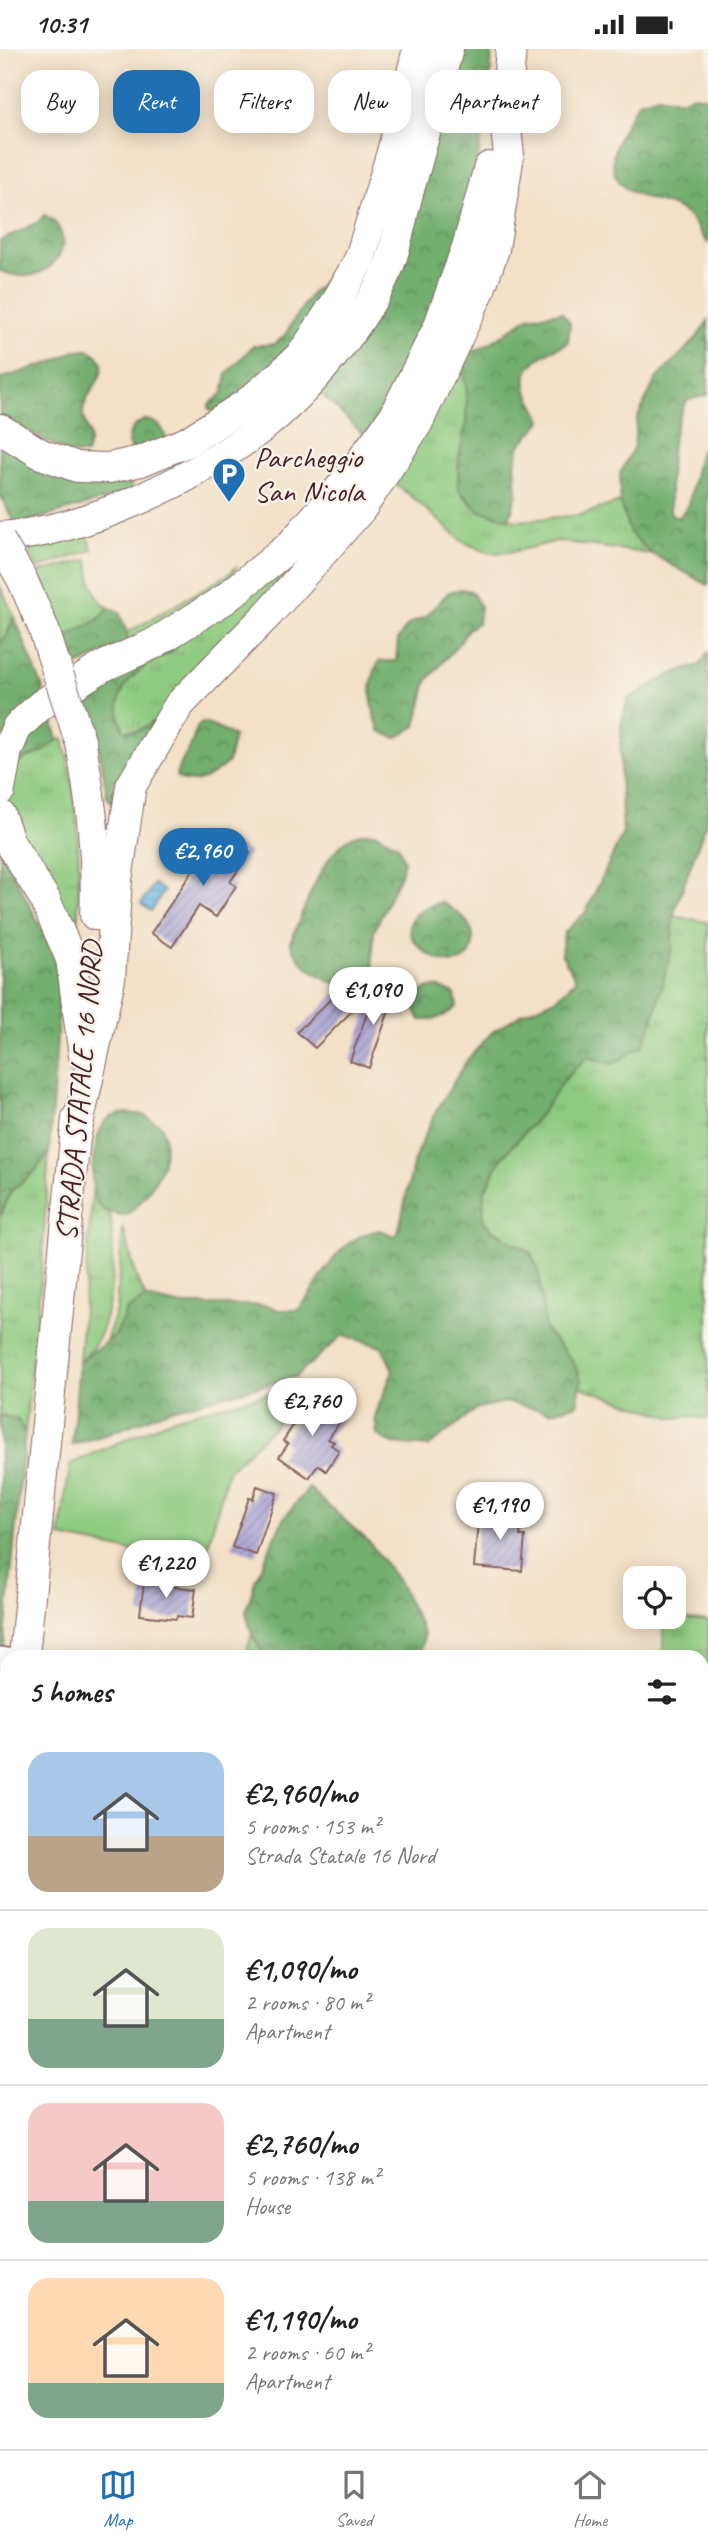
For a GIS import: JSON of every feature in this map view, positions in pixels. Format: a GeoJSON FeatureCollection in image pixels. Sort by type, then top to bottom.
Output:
{"type":"FeatureCollection","features":[{"type":"Feature","properties":{"kind":"main road"},"geometry":{"type":"LineString","coordinates":[[0,429],[41,454],[77,467],[109,468],[141,461],[187,442],[246,404],[278,377],[303,352],[337,301],[360,258],[392,152],[418,49]]}},
{"type":"Feature","properties":{"kind":"main road"},"geometry":{"type":"LineString","coordinates":[[0,539],[31,535],[90,519],[169,484],[260,429],[324,367],[361,315],[388,268],[448,49]]}},
{"type":"Feature","properties":{"kind":"main road"},"geometry":{"type":"LineString","coordinates":[[509,70],[511,49]]}},
{"type":"Feature","properties":{"kind":"main road"},"geometry":{"type":"LineString","coordinates":[[0,790],[7,751],[17,727],[41,705],[102,667],[153,643],[225,599],[290,546],[348,479],[394,416],[438,328],[468,244],[501,133]]}},
{"type":"Feature","properties":{"kind":"main road"},"geometry":{"type":"LineString","coordinates":[[75,1138],[110,979],[117,880],[131,786],[179,705],[269,613],[361,509],[417,424],[479,292],[494,249],[509,155],[506,133]]}},
{"type":"Feature","properties":{"kind":"main road","name":"STRADA STATALE 16 NORD"},"geometry":{"type":"LineString","coordinates":[[0,539],[22,579],[43,627],[81,744],[92,807],[97,873],[84,1056],[25,1650]]}},
{"type":"Feature","properties":{"kind":"main road"},"geometry":{"type":"LineString","coordinates":[[0,815],[10,843],[45,899],[71,959],[84,1056]]}},
{"type":"Feature","properties":{"kind":"green space"},"geometry":{"type":"Polygon","coordinates":[[[462,49],[492,49],[491,70],[454,70],[462,49]]]}},
{"type":"Feature","properties":{"kind":"green space"},"geometry":{"type":"Polygon","coordinates":[[[695,95],[708,98],[708,243],[685,213],[628,190],[618,180],[614,169],[617,143],[639,102],[658,96],[680,100],[695,95]]]}},
{"type":"Feature","properties":{"kind":"green space"},"geometry":{"type":"Polygon","coordinates":[[[430,133],[482,133],[474,183],[433,326],[366,437],[318,391],[339,371],[430,133]]]}},
{"type":"Feature","properties":{"kind":"green space"},"geometry":{"type":"Polygon","coordinates":[[[44,215],[60,230],[62,239],[62,248],[52,265],[29,276],[0,271],[0,241],[38,222],[44,215]]]}},
{"type":"Feature","properties":{"kind":"green space"},"geometry":{"type":"Polygon","coordinates":[[[339,257],[345,258],[345,265],[282,364],[216,414],[209,409],[209,405],[223,393],[227,374],[253,346],[275,344],[284,336],[312,292],[321,285],[339,257]]]}},
{"type":"Feature","properties":{"kind":"green space"},"geometry":{"type":"Polygon","coordinates":[[[562,312],[570,323],[568,343],[537,360],[527,373],[527,390],[542,421],[520,445],[515,464],[517,493],[509,519],[478,510],[458,489],[467,392],[460,357],[484,347],[529,317],[562,312]]]}},
{"type":"Feature","properties":{"kind":"green space"},"geometry":{"type":"Polygon","coordinates":[[[708,321],[708,395],[687,400],[675,429],[671,455],[670,513],[679,518],[689,503],[699,453],[708,445],[708,585],[652,554],[630,533],[620,502],[620,474],[634,446],[637,419],[656,379],[695,340],[708,321]]]}},
{"type":"Feature","properties":{"kind":"green space"},"geometry":{"type":"Polygon","coordinates":[[[89,350],[98,357],[102,372],[83,412],[89,435],[86,454],[69,453],[0,416],[0,379],[53,362],[75,351],[89,350]]]}},
{"type":"Feature","properties":{"kind":"green space"},"geometry":{"type":"Polygon","coordinates":[[[460,357],[467,392],[458,489],[478,510],[518,521],[580,515],[620,502],[630,533],[652,554],[558,541],[512,552],[490,553],[463,542],[388,479],[460,357]]]}},
{"type":"Feature","properties":{"kind":"green space"},"geometry":{"type":"Polygon","coordinates":[[[145,420],[159,425],[166,440],[134,452],[128,443],[129,435],[132,428],[145,420]]]}},
{"type":"Feature","properties":{"kind":"green space"},"geometry":{"type":"Polygon","coordinates":[[[0,435],[134,476],[131,492],[16,525],[0,495],[0,435]]]}},
{"type":"Feature","properties":{"kind":"green space"},"geometry":{"type":"Polygon","coordinates":[[[374,474],[156,720],[137,730],[123,730],[118,707],[129,680],[146,665],[172,651],[374,474]]]}},
{"type":"Feature","properties":{"kind":"green space"},"geometry":{"type":"Polygon","coordinates":[[[86,532],[93,550],[38,568],[24,543],[86,532]]]}},
{"type":"Feature","properties":{"kind":"green space"},"geometry":{"type":"Polygon","coordinates":[[[88,560],[96,594],[109,608],[99,619],[67,639],[39,572],[88,560]]]}},
{"type":"Feature","properties":{"kind":"green space"},"geometry":{"type":"Polygon","coordinates":[[[236,567],[233,577],[176,617],[126,642],[127,633],[227,575],[236,567]]]}},
{"type":"Feature","properties":{"kind":"green space"},"geometry":{"type":"Polygon","coordinates":[[[0,586],[14,616],[7,635],[0,644],[0,586]]]}},
{"type":"Feature","properties":{"kind":"green space"},"geometry":{"type":"Polygon","coordinates":[[[461,589],[471,591],[480,606],[478,623],[468,629],[427,681],[416,726],[396,738],[380,731],[371,696],[379,661],[396,661],[398,639],[409,624],[424,618],[449,592],[461,589]]]}},
{"type":"Feature","properties":{"kind":"green space"},"geometry":{"type":"Polygon","coordinates":[[[109,608],[119,612],[127,633],[126,642],[75,667],[67,639],[99,619],[109,608]]]}},
{"type":"Feature","properties":{"kind":"green space"},"geometry":{"type":"Polygon","coordinates":[[[14,616],[44,691],[0,746],[0,644],[7,635],[14,616]]]}},
{"type":"Feature","properties":{"kind":"green space"},"geometry":{"type":"Polygon","coordinates":[[[175,647],[130,679],[120,697],[120,718],[124,730],[137,730],[156,720],[118,799],[112,804],[107,797],[101,757],[81,685],[175,647]]]}},
{"type":"Feature","properties":{"kind":"green space"},"geometry":{"type":"Polygon","coordinates":[[[708,653],[708,805],[705,825],[673,916],[672,947],[654,1017],[643,1045],[613,1064],[587,1057],[562,1082],[543,1111],[501,1159],[484,1192],[483,1220],[492,1230],[531,1253],[539,1274],[545,1330],[573,1361],[581,1380],[578,1404],[551,1412],[506,1402],[478,1408],[428,1447],[393,1444],[377,1435],[375,1416],[393,1370],[382,1347],[343,1335],[295,1377],[171,1409],[72,1445],[79,1362],[116,1335],[126,1311],[146,1298],[178,1305],[267,1305],[278,1310],[298,1310],[336,1256],[356,1238],[379,1230],[395,1236],[399,1229],[414,1160],[434,1115],[467,1060],[492,1032],[523,1013],[556,999],[576,980],[561,953],[564,933],[586,912],[623,833],[621,725],[628,699],[674,673],[700,665],[708,653]]]}},
{"type":"Feature","properties":{"kind":"green space"},"geometry":{"type":"Polygon","coordinates":[[[48,703],[58,740],[43,752],[24,759],[17,765],[8,759],[48,703]]]}},
{"type":"Feature","properties":{"kind":"green space"},"geometry":{"type":"Polygon","coordinates":[[[206,723],[234,736],[228,762],[203,779],[189,782],[183,780],[176,776],[178,768],[199,724],[206,723]]]}},
{"type":"Feature","properties":{"kind":"green space"},"geometry":{"type":"Polygon","coordinates":[[[63,739],[77,823],[79,878],[76,962],[4,803],[17,765],[24,759],[43,752],[56,740],[63,739]]]}},
{"type":"Feature","properties":{"kind":"green space"},"geometry":{"type":"Polygon","coordinates":[[[376,833],[398,845],[404,861],[374,931],[372,978],[366,996],[332,982],[312,970],[303,963],[290,942],[316,881],[335,851],[360,834],[376,833]]]}},
{"type":"Feature","properties":{"kind":"green space"},"geometry":{"type":"Polygon","coordinates":[[[0,841],[4,856],[50,945],[61,980],[49,1153],[33,1173],[11,1191],[0,1217],[0,841]]]}},
{"type":"Feature","properties":{"kind":"green space"},"geometry":{"type":"Polygon","coordinates":[[[443,902],[464,919],[473,936],[473,943],[466,958],[454,962],[438,959],[423,950],[413,938],[410,924],[419,911],[443,902]]]}},
{"type":"Feature","properties":{"kind":"green space"},"geometry":{"type":"Polygon","coordinates":[[[673,916],[708,922],[708,1419],[689,1416],[674,1418],[580,1387],[581,1380],[573,1361],[545,1330],[541,1307],[503,1235],[492,1230],[483,1220],[484,1192],[501,1159],[543,1111],[562,1082],[664,973],[672,947],[673,916]]]}},
{"type":"Feature","properties":{"kind":"green space"},"geometry":{"type":"Polygon","coordinates":[[[437,987],[455,994],[457,1006],[440,1017],[420,1020],[415,1007],[417,997],[425,990],[437,987]]]}},
{"type":"Feature","properties":{"kind":"green space"},"geometry":{"type":"Polygon","coordinates":[[[125,1113],[143,1115],[162,1126],[165,1139],[165,1152],[158,1175],[145,1197],[127,1215],[109,1212],[100,1207],[93,1188],[92,1175],[95,1147],[103,1125],[111,1117],[125,1113]]]}},
{"type":"Feature","properties":{"kind":"green space"},"geometry":{"type":"Polygon","coordinates":[[[49,1153],[41,1278],[25,1433],[18,1420],[0,1415],[0,1217],[11,1191],[33,1173],[49,1153]]]}},
{"type":"Feature","properties":{"kind":"green space"},"geometry":{"type":"Polygon","coordinates":[[[93,1182],[97,1201],[110,1213],[112,1271],[106,1314],[100,1334],[91,1350],[79,1362],[93,1182]]]}},
{"type":"Feature","properties":{"kind":"green space"},"geometry":{"type":"Polygon","coordinates":[[[123,1226],[136,1277],[146,1298],[126,1311],[116,1335],[106,1342],[116,1310],[123,1226]]]}},
{"type":"Feature","properties":{"kind":"green space"},"geometry":{"type":"Polygon","coordinates":[[[281,1390],[286,1392],[290,1400],[287,1409],[273,1427],[228,1471],[203,1565],[60,1537],[70,1464],[177,1417],[281,1390]]]}},
{"type":"Feature","properties":{"kind":"green space"},"geometry":{"type":"Polygon","coordinates":[[[0,1415],[18,1420],[25,1433],[4,1647],[0,1649],[0,1415]]]}},
{"type":"Feature","properties":{"kind":"green space"},"geometry":{"type":"Polygon","coordinates":[[[309,1488],[369,1542],[398,1581],[424,1634],[422,1650],[261,1650],[252,1634],[246,1612],[255,1581],[283,1519],[309,1488]]]}},
{"type":"Feature","properties":{"kind":"green space"},"geometry":{"type":"Polygon","coordinates":[[[686,1619],[708,1621],[708,1650],[663,1650],[663,1629],[686,1629],[686,1619]]]}},
{"type":"Feature","properties":{"kind":"green space"},"geometry":{"type":"Polygon","coordinates":[[[252,1634],[261,1650],[247,1650],[252,1634]]]}},
{"type":"Feature","properties":{"kind":"water"},"geometry":{"type":"Polygon","coordinates":[[[154,884],[164,891],[151,911],[141,904],[154,884]]]}},
{"type":"Feature","properties":{"kind":"building"},"geometry":{"type":"Polygon","coordinates":[[[218,833],[250,853],[230,882],[236,886],[216,917],[199,906],[172,947],[151,933],[218,833]]]}},
{"type":"Feature","properties":{"kind":"building"},"geometry":{"type":"Polygon","coordinates":[[[377,986],[395,993],[369,1068],[350,1061],[377,986]]]}},
{"type":"Feature","properties":{"kind":"building"},"geometry":{"type":"Polygon","coordinates":[[[343,987],[360,1003],[315,1048],[297,1032],[343,987]]]}},
{"type":"Feature","properties":{"kind":"building"},"geometry":{"type":"Polygon","coordinates":[[[313,1395],[344,1416],[328,1439],[334,1442],[331,1445],[339,1451],[326,1471],[318,1465],[309,1478],[279,1457],[288,1444],[283,1441],[313,1395]]]}},
{"type":"Feature","properties":{"kind":"building"},"geometry":{"type":"Polygon","coordinates":[[[257,1486],[277,1493],[256,1555],[232,1547],[249,1498],[253,1499],[257,1486]]]}},
{"type":"Feature","properties":{"kind":"building"},"geometry":{"type":"Polygon","coordinates":[[[479,1511],[522,1515],[520,1536],[525,1536],[522,1571],[474,1567],[479,1511]]]}},
{"type":"Feature","properties":{"kind":"building"},"geometry":{"type":"Polygon","coordinates":[[[145,1574],[161,1576],[160,1585],[196,1589],[192,1618],[140,1615],[145,1574]]]}},
{"type":"Feature","properties":{"kind":"place","name":"Parcheggio San Nicola"},"geometry":{"type":"Point","coordinates":[229,504]}}]}
